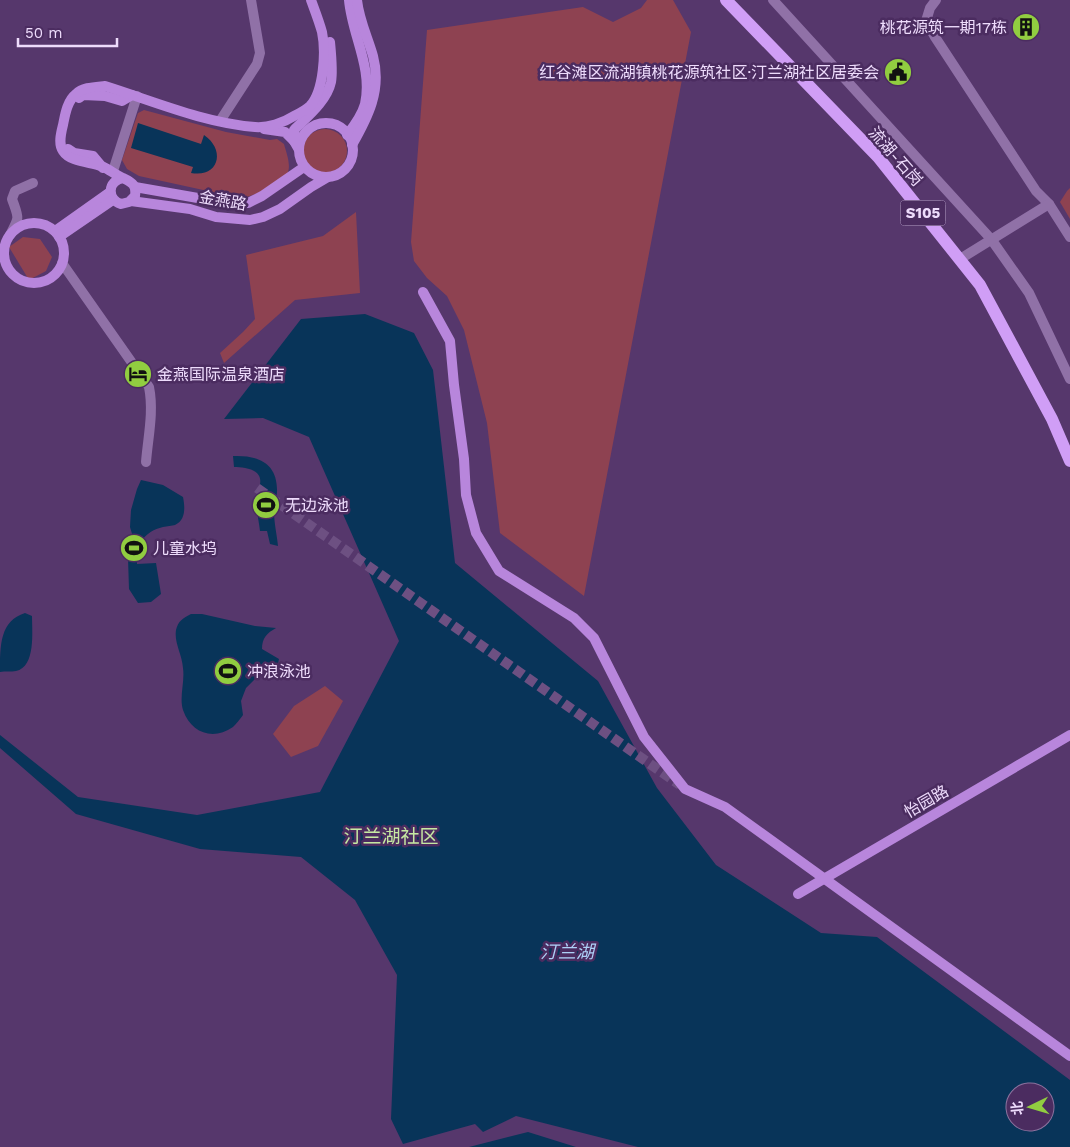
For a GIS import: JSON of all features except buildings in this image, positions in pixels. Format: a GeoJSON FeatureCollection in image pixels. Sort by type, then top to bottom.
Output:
{"type":"FeatureCollection","features":[{"type":"Feature","properties":{"kind":"main road","name":"流湖-石岗"},"geometry":{"type":"LineString","coordinates":[[726,0],[878,158],[980,285],[1052,419],[1070,461]]}},
{"type":"Feature","properties":{"kind":"street"},"geometry":{"type":"LineString","coordinates":[[220,121],[257,64],[260,53],[251,0]]}},
{"type":"Feature","properties":{"kind":"street"},"geometry":{"type":"LineString","coordinates":[[256,127],[287,121],[304,111],[312,104],[319,89],[324,48],[322,33],[311,0]]}},
{"type":"Feature","properties":{"kind":"street"},"geometry":{"type":"LineString","coordinates":[[317,0],[330,42],[331,82],[321,100],[294,130],[296,145],[304,167],[310,173],[328,178]]}},
{"type":"Feature","properties":{"kind":"street"},"geometry":{"type":"LineString","coordinates":[[347,135],[365,105],[366,81],[365,65],[351,16],[349,0]]}},
{"type":"Feature","properties":{"kind":"street","name":"金燕路"},"geometry":{"type":"LineString","coordinates":[[111,193],[121,204],[131,201],[250,220],[263,217],[280,209],[311,187],[344,170],[350,163],[352,145],[367,120],[373,102],[375,78],[374,58],[361,20],[357,0]]}},
{"type":"Feature","properties":{"kind":"street"},"geometry":{"type":"LineString","coordinates":[[773,0],[991,239],[1029,293],[1070,378]]}},
{"type":"Feature","properties":{"kind":"street"},"geometry":{"type":"LineString","coordinates":[[936,0],[930,8],[926,21],[935,37],[1036,191],[1050,204],[1070,237]]}},
{"type":"Feature","properties":{"kind":"street"},"geometry":{"type":"LineString","coordinates":[[107,169],[66,156],[61,150],[61,135],[66,112],[72,97],[78,91],[90,87],[105,86],[205,118],[285,132],[296,145]]}},
{"type":"Feature","properties":{"kind":"street"},"geometry":{"type":"LineString","coordinates":[[111,193],[107,169],[134,95]]}},
{"type":"Feature","properties":{"kind":"street"},"geometry":{"type":"LineString","coordinates":[[296,145],[304,133],[311,128],[327,123],[336,125],[347,135],[352,145]]}},
{"type":"Feature","properties":{"kind":"street","name":"金燕路"},"geometry":{"type":"LineString","coordinates":[[107,169],[130,181],[135,187],[232,204],[248,203],[262,196],[304,167]]}},
{"type":"Feature","properties":{"kind":"street"},"geometry":{"type":"LineString","coordinates":[[57,234],[111,193],[115,181],[123,178]]}},
{"type":"Feature","properties":{"kind":"street"},"geometry":{"type":"LineString","coordinates":[[5,236],[22,226],[36,223],[46,226],[57,234],[63,245],[64,254],[58,272],[50,279],[40,283],[30,283],[20,280],[12,274],[6,265],[4,255],[5,236],[18,219],[18,212],[12,199],[14,191],[33,183]]}},
{"type":"Feature","properties":{"kind":"street"},"geometry":{"type":"LineString","coordinates":[[131,201],[135,196],[135,187]]}},
{"type":"Feature","properties":{"kind":"street"},"geometry":{"type":"LineString","coordinates":[[960,259],[1050,204]]}},
{"type":"Feature","properties":{"kind":"street"},"geometry":{"type":"LineString","coordinates":[[62,263],[149,387],[151,414],[146,462]]}},
{"type":"Feature","properties":{"kind":"street"},"geometry":{"type":"LineString","coordinates":[[423,292],[450,341],[464,459],[466,495],[476,533],[499,571],[574,618],[594,638],[644,737],[685,789],[725,807],[1070,1056]]}},
{"type":"Feature","properties":{"kind":"street","name":"怡园路"},"geometry":{"type":"LineString","coordinates":[[798,894],[1070,734]]}},
{"type":"Feature","properties":{"kind":"shaded area"},"geometry":{"type":"Polygon","coordinates":[[[647,0],[673,0],[691,32],[584,596],[500,533],[487,423],[464,330],[447,296],[427,278],[414,261],[411,242],[427,30],[583,7],[613,22],[641,8],[647,0]]]}},
{"type":"Feature","properties":{"kind":"shaded area"},"geometry":{"type":"Polygon","coordinates":[[[144,110],[226,132],[270,140],[277,139],[284,144],[289,162],[288,172],[275,185],[240,198],[139,176],[127,169],[122,160],[138,113],[144,110]]]}},
{"type":"Feature","properties":{"kind":"shaded area"},"geometry":{"type":"Polygon","coordinates":[[[329,129],[341,135],[346,142],[346,160],[341,167],[334,172],[321,173],[313,170],[306,163],[303,147],[306,139],[313,132],[329,129]]]}},
{"type":"Feature","properties":{"kind":"shaded area"},"geometry":{"type":"Polygon","coordinates":[[[1070,188],[1070,219],[1060,202],[1070,188]]]}},
{"type":"Feature","properties":{"kind":"shaded area"},"geometry":{"type":"Polygon","coordinates":[[[356,212],[360,293],[295,300],[224,363],[220,353],[255,319],[246,255],[323,236],[356,212]]]}},
{"type":"Feature","properties":{"kind":"shaded area"},"geometry":{"type":"Polygon","coordinates":[[[23,237],[40,239],[52,257],[46,271],[29,280],[9,247],[23,237]]]}},
{"type":"Feature","properties":{"kind":"shaded area"},"geometry":{"type":"Polygon","coordinates":[[[325,686],[343,701],[318,746],[291,757],[273,734],[294,706],[325,686]]]}},
{"type":"Feature","properties":{"kind":"water"},"geometry":{"type":"Polygon","coordinates":[[[138,123],[201,144],[204,135],[215,148],[216,162],[208,171],[191,173],[193,167],[131,148],[138,123]]]}},
{"type":"Feature","properties":{"kind":"water","name":"汀兰湖"},"geometry":{"type":"Polygon","coordinates":[[[365,314],[414,333],[433,370],[455,563],[598,681],[657,788],[716,865],[821,933],[877,937],[1070,1080],[1070,1147],[638,1147],[516,1116],[483,1132],[475,1124],[403,1144],[391,1119],[397,975],[355,900],[301,857],[200,849],[76,814],[0,748],[0,735],[78,797],[197,815],[320,792],[399,641],[309,437],[263,418],[224,419],[301,319],[365,314]]]}},
{"type":"Feature","properties":{"kind":"water","name":"无边泳池"},"geometry":{"type":"Polygon","coordinates":[[[233,456],[258,459],[265,463],[274,474],[277,492],[274,515],[278,546],[270,544],[267,531],[260,531],[256,507],[256,495],[260,484],[259,475],[252,470],[234,467],[233,456]]]}},
{"type":"Feature","properties":{"kind":"water","name":"儿童水坞"},"geometry":{"type":"Polygon","coordinates":[[[141,480],[163,485],[183,497],[184,509],[183,517],[179,523],[156,529],[142,540],[138,551],[137,564],[156,563],[161,594],[151,602],[138,603],[129,589],[128,558],[133,537],[130,527],[131,510],[141,480]]]}},
{"type":"Feature","properties":{"kind":"water"},"geometry":{"type":"Polygon","coordinates":[[[25,613],[32,616],[32,648],[30,656],[22,668],[16,671],[0,672],[0,653],[3,635],[11,622],[25,613]]]}},
{"type":"Feature","properties":{"kind":"water","name":"冲浪泳池"},"geometry":{"type":"Polygon","coordinates":[[[191,614],[202,614],[255,626],[276,628],[266,636],[262,649],[279,659],[277,668],[268,674],[257,677],[246,688],[241,701],[243,715],[233,727],[218,733],[210,734],[197,729],[191,724],[183,710],[183,668],[176,639],[176,630],[181,620],[191,614]]]}},
{"type":"Feature","properties":{"kind":"water"},"geometry":{"type":"Polygon","coordinates":[[[528,1132],[576,1147],[469,1147],[528,1132]]]}},
{"type":"Feature","properties":{"kind":"tunnel"},"geometry":{"type":"LineString","coordinates":[[257,488],[680,785]]}},
{"type":"Feature","properties":{"kind":"place","name":"桃花源筑一期17栋"},"geometry":{"type":"Point","coordinates":[1026,27]}},
{"type":"Feature","properties":{"kind":"place","name":"红谷滩区流湖镇桃花源筑社区·汀兰湖社区居委会"},"geometry":{"type":"Point","coordinates":[898,72]}},
{"type":"Feature","properties":{"kind":"place","name":"金燕国际温泉酒店"},"geometry":{"type":"Point","coordinates":[138,374]}},
{"type":"Feature","properties":{"kind":"place","name":"无边泳池"},"geometry":{"type":"Point","coordinates":[266,505]}},
{"type":"Feature","properties":{"kind":"place","name":"儿童水坞"},"geometry":{"type":"Point","coordinates":[134,548]}},
{"type":"Feature","properties":{"kind":"place","name":"冲浪泳池"},"geometry":{"type":"Point","coordinates":[228,671]}},
{"type":"Feature","properties":{"kind":"district","name":"汀兰湖社区"},"geometry":{"type":"Point","coordinates":[391,836]}}]}
